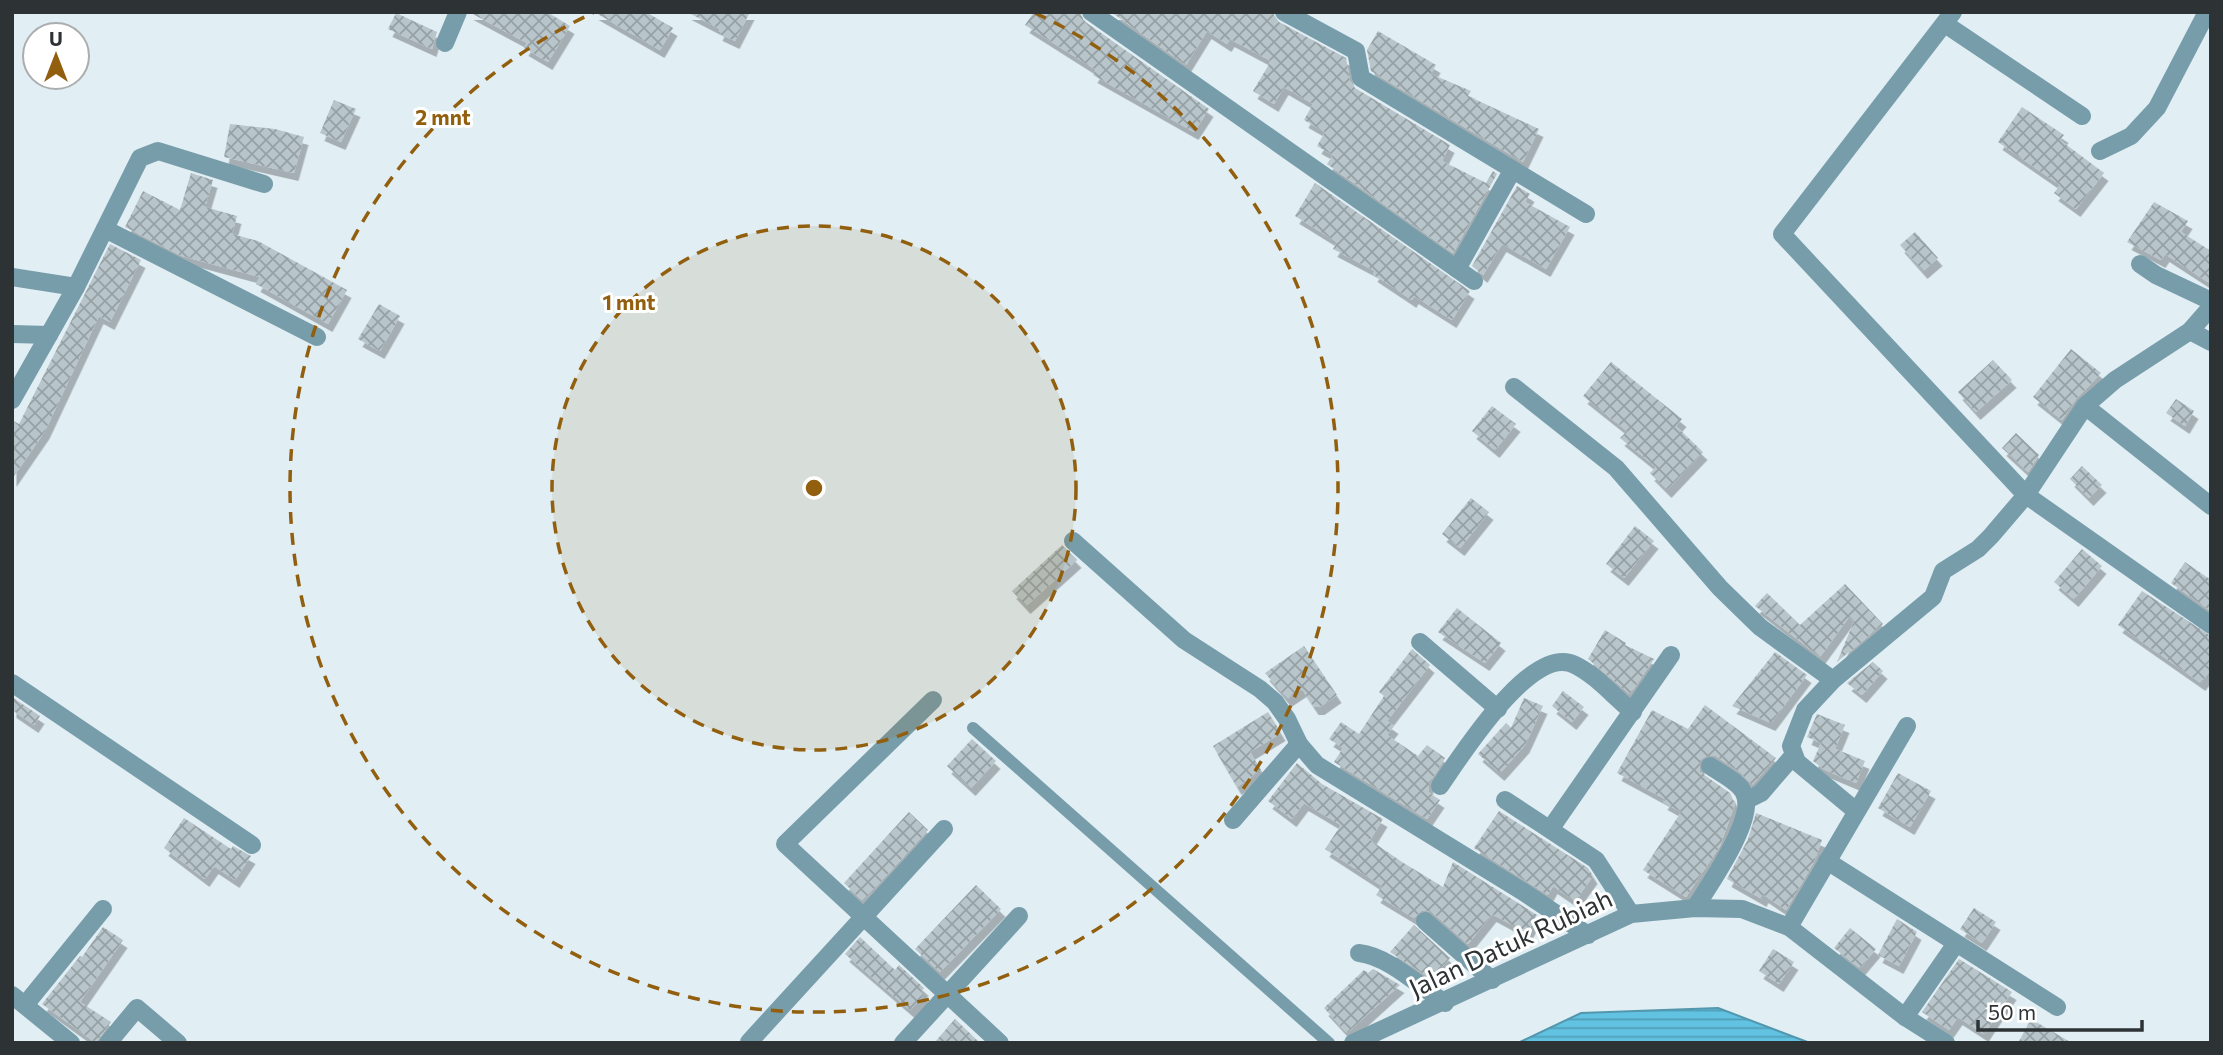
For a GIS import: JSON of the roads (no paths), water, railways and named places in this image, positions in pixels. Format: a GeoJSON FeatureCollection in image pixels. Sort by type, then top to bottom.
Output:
{"type":"FeatureCollection","features":[{"type":"Feature","properties":{"kind":"street"},"geometry":{"type":"LineString","coordinates":[[445,43],[458,12]]}},
{"type":"Feature","properties":{"kind":"street"},"geometry":{"type":"LineString","coordinates":[[1091,12],[1474,281]]}},
{"type":"Feature","properties":{"kind":"street"},"geometry":{"type":"LineString","coordinates":[[1284,12],[1356,51],[1358,72],[1362,78],[1586,214]]}},
{"type":"Feature","properties":{"kind":"street"},"geometry":{"type":"LineString","coordinates":[[2099,151],[2131,136],[2157,108],[2207,12]]}},
{"type":"Feature","properties":{"kind":"street"},"geometry":{"type":"LineString","coordinates":[[2082,116],[1949,18],[1782,234],[2026,495],[2211,625]]}},
{"type":"Feature","properties":{"kind":"street"},"geometry":{"type":"LineString","coordinates":[[12,400],[76,287],[140,158],[146,153],[158,151],[264,184]]}},
{"type":"Feature","properties":{"kind":"street"},"geometry":{"type":"LineString","coordinates":[[1457,269],[1512,171]]}},
{"type":"Feature","properties":{"kind":"street"},"geometry":{"type":"LineString","coordinates":[[105,229],[317,337]]}},
{"type":"Feature","properties":{"kind":"street"},"geometry":{"type":"LineString","coordinates":[[1856,811],[1801,766],[1793,755],[1791,746],[1805,710],[1833,680],[1933,597],[1943,571],[1978,549],[2026,495],[2085,406],[2115,380],[2190,331],[2211,304],[2140,264]]}},
{"type":"Feature","properties":{"kind":"street"},"geometry":{"type":"LineString","coordinates":[[12,277],[76,287]]}},
{"type":"Feature","properties":{"kind":"street"},"geometry":{"type":"LineString","coordinates":[[2190,331],[2211,342]]}},
{"type":"Feature","properties":{"kind":"street"},"geometry":{"type":"LineString","coordinates":[[12,334],[49,335]]}},
{"type":"Feature","properties":{"kind":"street"},"geometry":{"type":"LineString","coordinates":[[1514,387],[1616,468],[1720,588],[1760,627],[1833,680]]}},
{"type":"Feature","properties":{"kind":"street"},"geometry":{"type":"LineString","coordinates":[[2085,406],[2211,506]]}},
{"type":"Feature","properties":{"kind":"street"},"geometry":{"type":"LineString","coordinates":[[1073,541],[1184,640],[1260,689],[1275,702],[1299,744],[1317,765],[1588,935]]}},
{"type":"Feature","properties":{"kind":"street"},"geometry":{"type":"LineString","coordinates":[[1420,642],[1497,709]]}},
{"type":"Feature","properties":{"kind":"street"},"geometry":{"type":"LineString","coordinates":[[1551,828],[1671,654]]}},
{"type":"Feature","properties":{"kind":"street"},"geometry":{"type":"LineString","coordinates":[[1440,786],[1497,709],[1539,667],[1562,662],[1575,664],[1633,712]]}},
{"type":"Feature","properties":{"kind":"street"},"geometry":{"type":"LineString","coordinates":[[12,682],[252,845]]}},
{"type":"Feature","properties":{"kind":"street"},"geometry":{"type":"LineString","coordinates":[[933,700],[785,844],[1000,1043]]}},
{"type":"Feature","properties":{"kind":"street"},"geometry":{"type":"LineString","coordinates":[[1789,927],[1907,726]]}},
{"type":"Feature","properties":{"kind":"street"},"geometry":{"type":"LineString","coordinates":[[1233,820],[1299,744]]}},
{"type":"Feature","properties":{"kind":"street"},"geometry":{"type":"LineString","coordinates":[[1747,800],[1760,793],[1793,755]]}},
{"type":"Feature","properties":{"kind":"street"},"geometry":{"type":"LineString","coordinates":[[1695,908],[1741,828],[1747,800],[1743,790],[1710,766]]}},
{"type":"Feature","properties":{"kind":"street"},"geometry":{"type":"LineString","coordinates":[[1505,800],[1597,860],[1631,915]]}},
{"type":"Feature","properties":{"kind":"street"},"geometry":{"type":"LineString","coordinates":[[749,1042],[944,829]]}},
{"type":"Feature","properties":{"kind":"street"},"geometry":{"type":"LineString","coordinates":[[1827,861],[2057,1007]]}},
{"type":"Feature","properties":{"kind":"street","name":"Jalan Datuk Rubiah"},"geometry":{"type":"LineString","coordinates":[[1353,1043],[1445,1003],[1631,915],[1695,908],[1742,909],[1789,927],[1905,1017],[1946,1043]]}},
{"type":"Feature","properties":{"kind":"street"},"geometry":{"type":"LineString","coordinates":[[71,1043],[19,1000],[103,909]]}},
{"type":"Feature","properties":{"kind":"street"},"geometry":{"type":"LineString","coordinates":[[903,1043],[1019,916]]}},
{"type":"Feature","properties":{"kind":"street"},"geometry":{"type":"LineString","coordinates":[[1425,921],[1492,980]]}},
{"type":"Feature","properties":{"kind":"street"},"geometry":{"type":"LineString","coordinates":[[1905,1017],[1955,944]]}},
{"type":"Feature","properties":{"kind":"street"},"geometry":{"type":"LineString","coordinates":[[1359,953],[1384,958],[1401,974],[1445,1003]]}},
{"type":"Feature","properties":{"kind":"street"},"geometry":{"type":"LineString","coordinates":[[108,1043],[137,1008],[178,1043]]}},
{"type":"Feature","properties":{"kind":"lane"},"geometry":{"type":"LineString","coordinates":[[973,728],[1329,1043]]}},
{"type":"Feature","properties":{"kind":"water"},"geometry":{"type":"Polygon","coordinates":[[[1718,1008],[1810,1043],[1518,1043],[1581,1013],[1718,1008]]]}}]}
